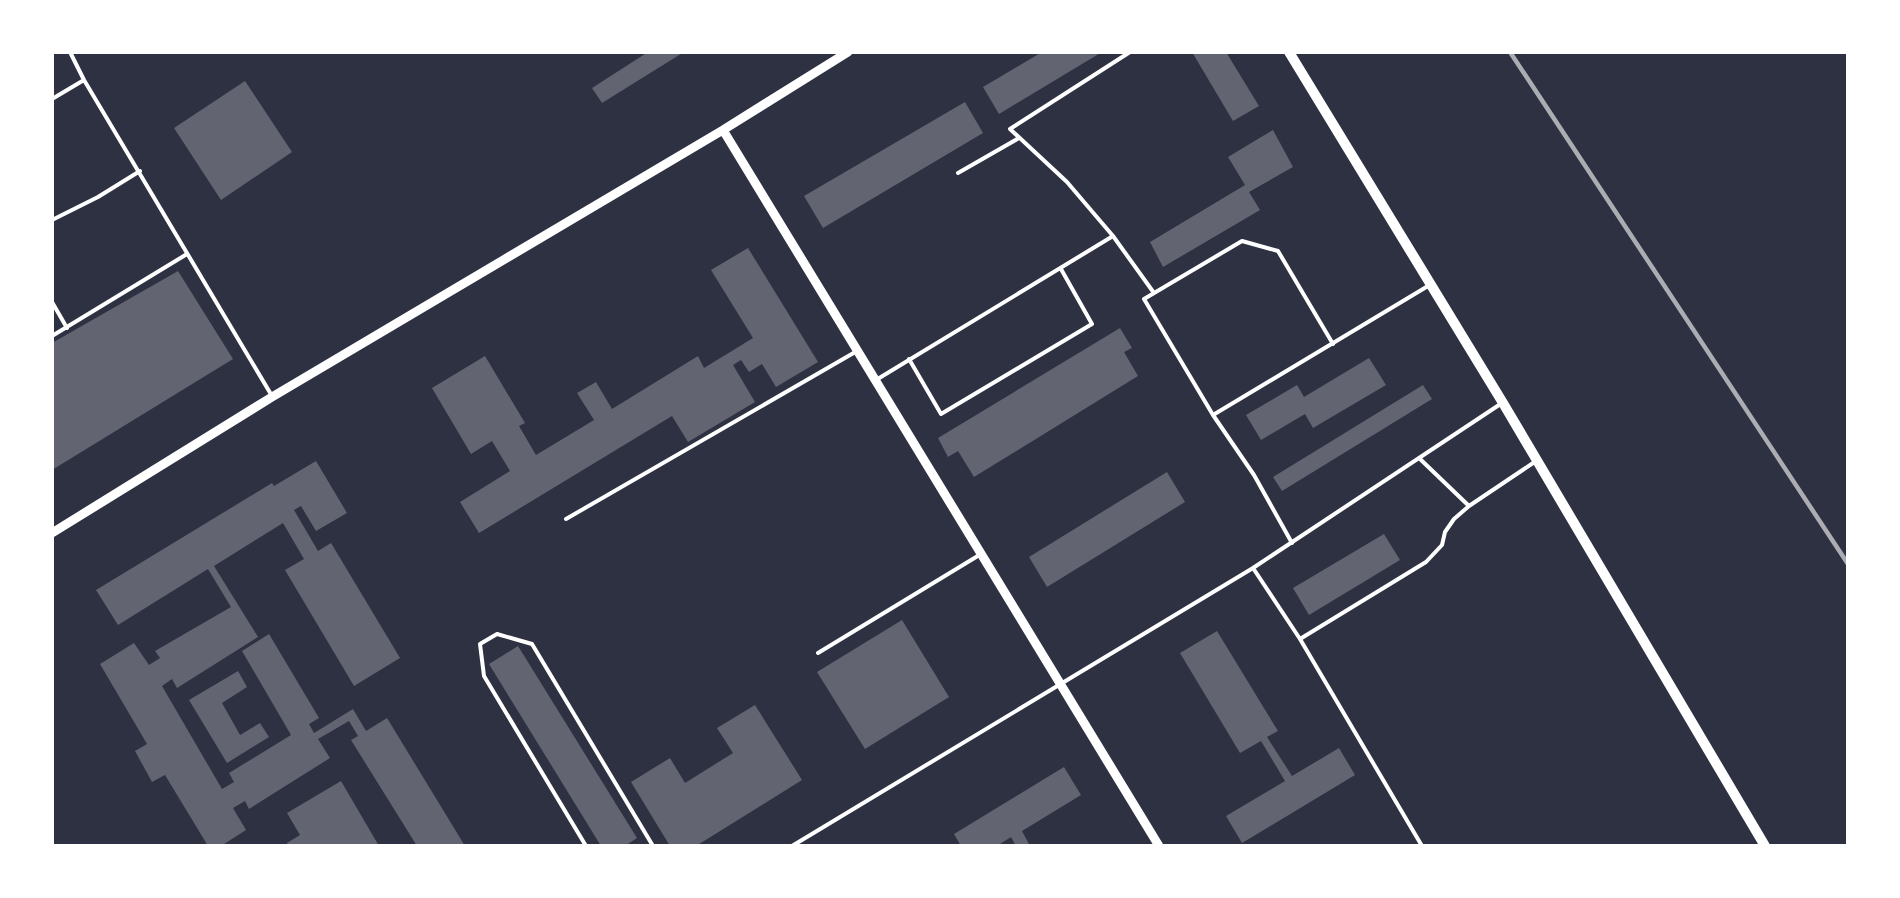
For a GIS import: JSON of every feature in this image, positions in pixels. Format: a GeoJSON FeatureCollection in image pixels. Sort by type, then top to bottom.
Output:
{"type":"FeatureCollection","features":[{"type":"Feature","properties":{"kind":"main road"},"geometry":{"type":"LineString","coordinates":[[1289,52],[1503,403],[1765,846]]}},
{"type":"Feature","properties":{"kind":"street"},"geometry":{"type":"LineString","coordinates":[[52,533],[273,397],[723,130],[848,52]]}},
{"type":"Feature","properties":{"kind":"street"},"geometry":{"type":"LineString","coordinates":[[723,130],[1159,846]]}},
{"type":"Feature","properties":{"kind":"lane"},"geometry":{"type":"LineString","coordinates":[[70,52],[84,80],[273,397]]}},
{"type":"Feature","properties":{"kind":"lane"},"geometry":{"type":"LineString","coordinates":[[1130,52],[1010,129],[1067,182],[1113,236],[1154,293]]}},
{"type":"Feature","properties":{"kind":"lane"},"geometry":{"type":"LineString","coordinates":[[52,99],[84,80]]}},
{"type":"Feature","properties":{"kind":"lane"},"geometry":{"type":"LineString","coordinates":[[958,173],[1019,138]]}},
{"type":"Feature","properties":{"kind":"lane"},"geometry":{"type":"LineString","coordinates":[[52,220],[98,197],[140,171]]}},
{"type":"Feature","properties":{"kind":"lane"},"geometry":{"type":"LineString","coordinates":[[875,380],[1113,236]]}},
{"type":"Feature","properties":{"kind":"lane"},"geometry":{"type":"LineString","coordinates":[[1292,543],[1254,476],[1213,415],[1144,299],[1242,241],[1278,251],[1333,344]]}},
{"type":"Feature","properties":{"kind":"lane"},"geometry":{"type":"LineString","coordinates":[[52,336],[187,254]]}},
{"type":"Feature","properties":{"kind":"lane"},"geometry":{"type":"LineString","coordinates":[[909,359],[941,414],[1092,324],[1061,269]]}},
{"type":"Feature","properties":{"kind":"lane"},"geometry":{"type":"LineString","coordinates":[[1213,415],[1431,285]]}},
{"type":"Feature","properties":{"kind":"lane"},"geometry":{"type":"LineString","coordinates":[[52,302],[67,328]]}},
{"type":"Feature","properties":{"kind":"lane"},"geometry":{"type":"LineString","coordinates":[[566,519],[857,351]]}},
{"type":"Feature","properties":{"kind":"lane"},"geometry":{"type":"LineString","coordinates":[[792,846],[1253,568],[1503,403]]}},
{"type":"Feature","properties":{"kind":"lane"},"geometry":{"type":"LineString","coordinates":[[1419,458],[1469,506]]}},
{"type":"Feature","properties":{"kind":"lane"},"geometry":{"type":"LineString","coordinates":[[1300,639],[1426,562],[1442,545],[1445,532],[1454,519],[1536,460]]}},
{"type":"Feature","properties":{"kind":"lane"},"geometry":{"type":"LineString","coordinates":[[818,653],[982,554]]}},
{"type":"Feature","properties":{"kind":"lane"},"geometry":{"type":"LineString","coordinates":[[1253,568],[1300,639],[1422,846]]}},
{"type":"Feature","properties":{"kind":"lane"},"geometry":{"type":"LineString","coordinates":[[586,846],[484,676],[480,644],[497,634],[532,644],[653,846]]}},
{"type":"Feature","properties":{"kind":"building"},"geometry":{"type":"Polygon","coordinates":[[[648,52],[684,52],[602,103],[592,88],[648,52]]]}},
{"type":"Feature","properties":{"kind":"building"},"geometry":{"type":"Polygon","coordinates":[[[1042,52],[1102,52],[999,114],[983,87],[1042,52]]]}},
{"type":"Feature","properties":{"kind":"building"},"geometry":{"type":"Polygon","coordinates":[[[1192,52],[1226,52],[1259,106],[1233,121],[1192,52]]]}},
{"type":"Feature","properties":{"kind":"building"},"geometry":{"type":"Polygon","coordinates":[[[245,81],[292,152],[221,200],[174,128],[245,81]]]}},
{"type":"Feature","properties":{"kind":"building"},"geometry":{"type":"Polygon","coordinates":[[[965,102],[983,133],[823,228],[804,196],[965,102]]]}},
{"type":"Feature","properties":{"kind":"building"},"geometry":{"type":"Polygon","coordinates":[[[1273,130],[1293,167],[1249,192],[1260,210],[1163,267],[1150,242],[1245,185],[1228,157],[1273,130]]]}},
{"type":"Feature","properties":{"kind":"building"},"geometry":{"type":"Polygon","coordinates":[[[748,248],[818,362],[776,387],[762,364],[749,372],[741,360],[733,365],[755,402],[688,442],[672,416],[479,533],[460,502],[510,471],[492,441],[471,454],[432,388],[485,356],[525,423],[519,426],[536,455],[594,420],[577,393],[596,382],[612,409],[698,356],[704,368],[753,338],[711,270],[748,248]]]}},
{"type":"Feature","properties":{"kind":"building"},"geometry":{"type":"Polygon","coordinates":[[[178,271],[233,359],[52,470],[52,343],[178,271]]]}},
{"type":"Feature","properties":{"kind":"building"},"geometry":{"type":"Polygon","coordinates":[[[1120,328],[1132,348],[1124,352],[1138,376],[974,477],[958,451],[948,457],[938,438],[1120,328]]]}},
{"type":"Feature","properties":{"kind":"building"},"geometry":{"type":"Polygon","coordinates":[[[1369,358],[1386,385],[1313,428],[1305,414],[1261,440],[1246,415],[1297,385],[1304,397],[1369,358]]]}},
{"type":"Feature","properties":{"kind":"building"},"geometry":{"type":"Polygon","coordinates":[[[1423,385],[1432,399],[1282,491],[1273,477],[1423,385]]]}},
{"type":"Feature","properties":{"kind":"building"},"geometry":{"type":"Polygon","coordinates":[[[316,461],[347,513],[316,531],[301,506],[294,510],[318,551],[331,543],[400,658],[354,686],[285,570],[304,559],[283,523],[214,566],[258,637],[177,688],[172,679],[162,686],[222,789],[234,782],[229,773],[291,735],[242,651],[269,634],[319,718],[309,724],[314,733],[353,709],[366,731],[387,718],[465,846],[417,846],[351,740],[358,736],[349,721],[318,739],[330,758],[249,809],[245,801],[233,808],[246,830],[221,846],[208,846],[165,775],[152,782],[135,751],[147,744],[100,664],[134,643],[149,665],[160,658],[155,651],[231,607],[208,569],[118,625],[96,590],[272,483],[274,486],[316,461]]]}},
{"type":"Feature","properties":{"kind":"building"},"geometry":{"type":"Polygon","coordinates":[[[1167,472],[1185,502],[1047,587],[1029,557],[1167,472]]]}},
{"type":"Feature","properties":{"kind":"building"},"geometry":{"type":"Polygon","coordinates":[[[1384,534],[1400,560],[1309,615],[1293,588],[1384,534]]]}},
{"type":"Feature","properties":{"kind":"building"},"geometry":{"type":"Polygon","coordinates":[[[902,620],[949,697],[865,749],[817,672],[902,620]]]}},
{"type":"Feature","properties":{"kind":"building"},"geometry":{"type":"Polygon","coordinates":[[[1217,631],[1278,731],[1267,737],[1292,776],[1339,748],[1355,775],[1242,843],[1226,816],[1285,781],[1261,741],[1240,753],[1180,653],[1217,631]]]}},
{"type":"Feature","properties":{"kind":"building"},"geometry":{"type":"Polygon","coordinates":[[[518,646],[637,838],[625,846],[601,846],[489,664],[518,646]]]}},
{"type":"Feature","properties":{"kind":"building"},"geometry":{"type":"Polygon","coordinates":[[[238,671],[247,687],[222,703],[240,735],[260,723],[269,737],[227,763],[189,700],[238,671]]]}},
{"type":"Feature","properties":{"kind":"building"},"geometry":{"type":"Polygon","coordinates":[[[755,705],[802,780],[696,846],[670,846],[631,782],[670,758],[685,783],[733,753],[717,728],[755,705]]]}},
{"type":"Feature","properties":{"kind":"building"},"geometry":{"type":"Polygon","coordinates":[[[1064,767],[1081,795],[1022,831],[1030,846],[1016,846],[1011,837],[997,846],[961,846],[954,834],[1064,767]]]}},
{"type":"Feature","properties":{"kind":"building"},"geometry":{"type":"Polygon","coordinates":[[[341,781],[379,846],[288,846],[287,843],[300,835],[287,813],[341,781]]]}},
{"type":"Feature","properties":{"kind":"railway"},"geometry":{"type":"LineString","coordinates":[[1510,52],[1848,564]]}}]}
